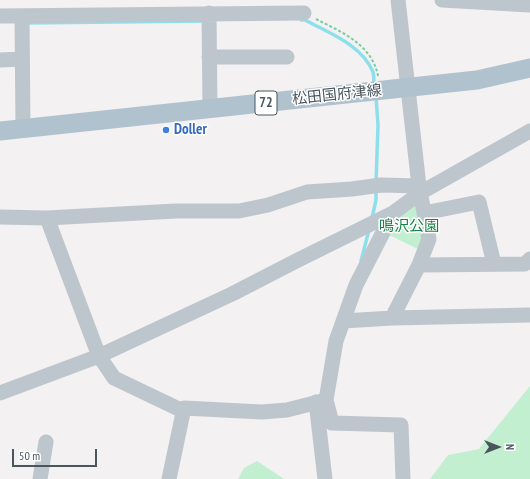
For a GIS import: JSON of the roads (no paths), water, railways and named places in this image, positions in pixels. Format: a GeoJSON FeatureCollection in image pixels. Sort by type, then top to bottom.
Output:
{"type":"FeatureCollection","features":[{"type":"Feature","properties":{"kind":"main road","name":"松田国府津線"},"geometry":{"type":"LineString","coordinates":[[0,131],[477,80],[530,68]]}},
{"type":"Feature","properties":{"kind":"street"},"geometry":{"type":"LineString","coordinates":[[392,318],[419,265],[429,239],[420,190],[398,0]]}},
{"type":"Feature","properties":{"kind":"street"},"geometry":{"type":"LineString","coordinates":[[442,0],[530,5]]}},
{"type":"Feature","properties":{"kind":"street"},"geometry":{"type":"LineString","coordinates":[[0,16],[213,9],[304,13]]}},
{"type":"Feature","properties":{"kind":"street"},"geometry":{"type":"LineString","coordinates":[[210,109],[209,57],[213,9]]}},
{"type":"Feature","properties":{"kind":"street"},"geometry":{"type":"LineString","coordinates":[[22,16],[23,128]]}},
{"type":"Feature","properties":{"kind":"street"},"geometry":{"type":"LineString","coordinates":[[209,57],[287,57]]}},
{"type":"Feature","properties":{"kind":"street"},"geometry":{"type":"LineString","coordinates":[[0,60],[22,59]]}},
{"type":"Feature","properties":{"kind":"street"},"geometry":{"type":"LineString","coordinates":[[0,393],[99,356],[232,294],[393,213],[420,190],[530,131]]}},
{"type":"Feature","properties":{"kind":"street"},"geometry":{"type":"LineString","coordinates":[[0,217],[47,218],[176,210],[239,210],[268,205],[307,192],[352,189],[381,185],[420,190]]}},
{"type":"Feature","properties":{"kind":"street"},"geometry":{"type":"LineString","coordinates":[[424,214],[479,202],[494,264]]}},
{"type":"Feature","properties":{"kind":"street"},"geometry":{"type":"LineString","coordinates":[[325,479],[321,401],[336,341],[356,285],[393,213]]}},
{"type":"Feature","properties":{"kind":"street"},"geometry":{"type":"LineString","coordinates":[[47,218],[99,356],[114,378],[183,411]]}},
{"type":"Feature","properties":{"kind":"street"},"geometry":{"type":"LineString","coordinates":[[419,265],[525,264],[530,259]]}},
{"type":"Feature","properties":{"kind":"street"},"geometry":{"type":"LineString","coordinates":[[343,321],[392,318],[530,315]]}},
{"type":"Feature","properties":{"kind":"street"},"geometry":{"type":"LineString","coordinates":[[169,479],[184,408],[262,412],[287,410],[321,401]]}},
{"type":"Feature","properties":{"kind":"street"},"geometry":{"type":"LineString","coordinates":[[321,401],[332,423],[401,426],[403,479]]}},
{"type":"Feature","properties":{"kind":"street"},"geometry":{"type":"LineString","coordinates":[[40,479],[46,442]]}},
{"type":"Feature","properties":{"kind":"waterway"},"geometry":{"type":"LineString","coordinates":[[301,20],[305,20],[334,35],[361,54],[373,72],[374,85]]}},
{"type":"Feature","properties":{"kind":"waterway"},"geometry":{"type":"LineString","coordinates":[[25,23],[205,21]]}},
{"type":"Feature","properties":{"kind":"waterway"},"geometry":{"type":"LineString","coordinates":[[376,97],[378,125],[376,183]]}},
{"type":"Feature","properties":{"kind":"waterway"},"geometry":{"type":"LineString","coordinates":[[372,218],[376,200],[376,189]]}},
{"type":"Feature","properties":{"kind":"waterway"},"geometry":{"type":"LineString","coordinates":[[361,261],[369,230]]}},
{"type":"Feature","properties":{"kind":"place","name":"Doller"},"geometry":{"type":"Point","coordinates":[166,130]}},
{"type":"Feature","properties":{"kind":"park label","name":"鳴沢公園"},"geometry":{"type":"Point","coordinates":[409,227]}}]}
